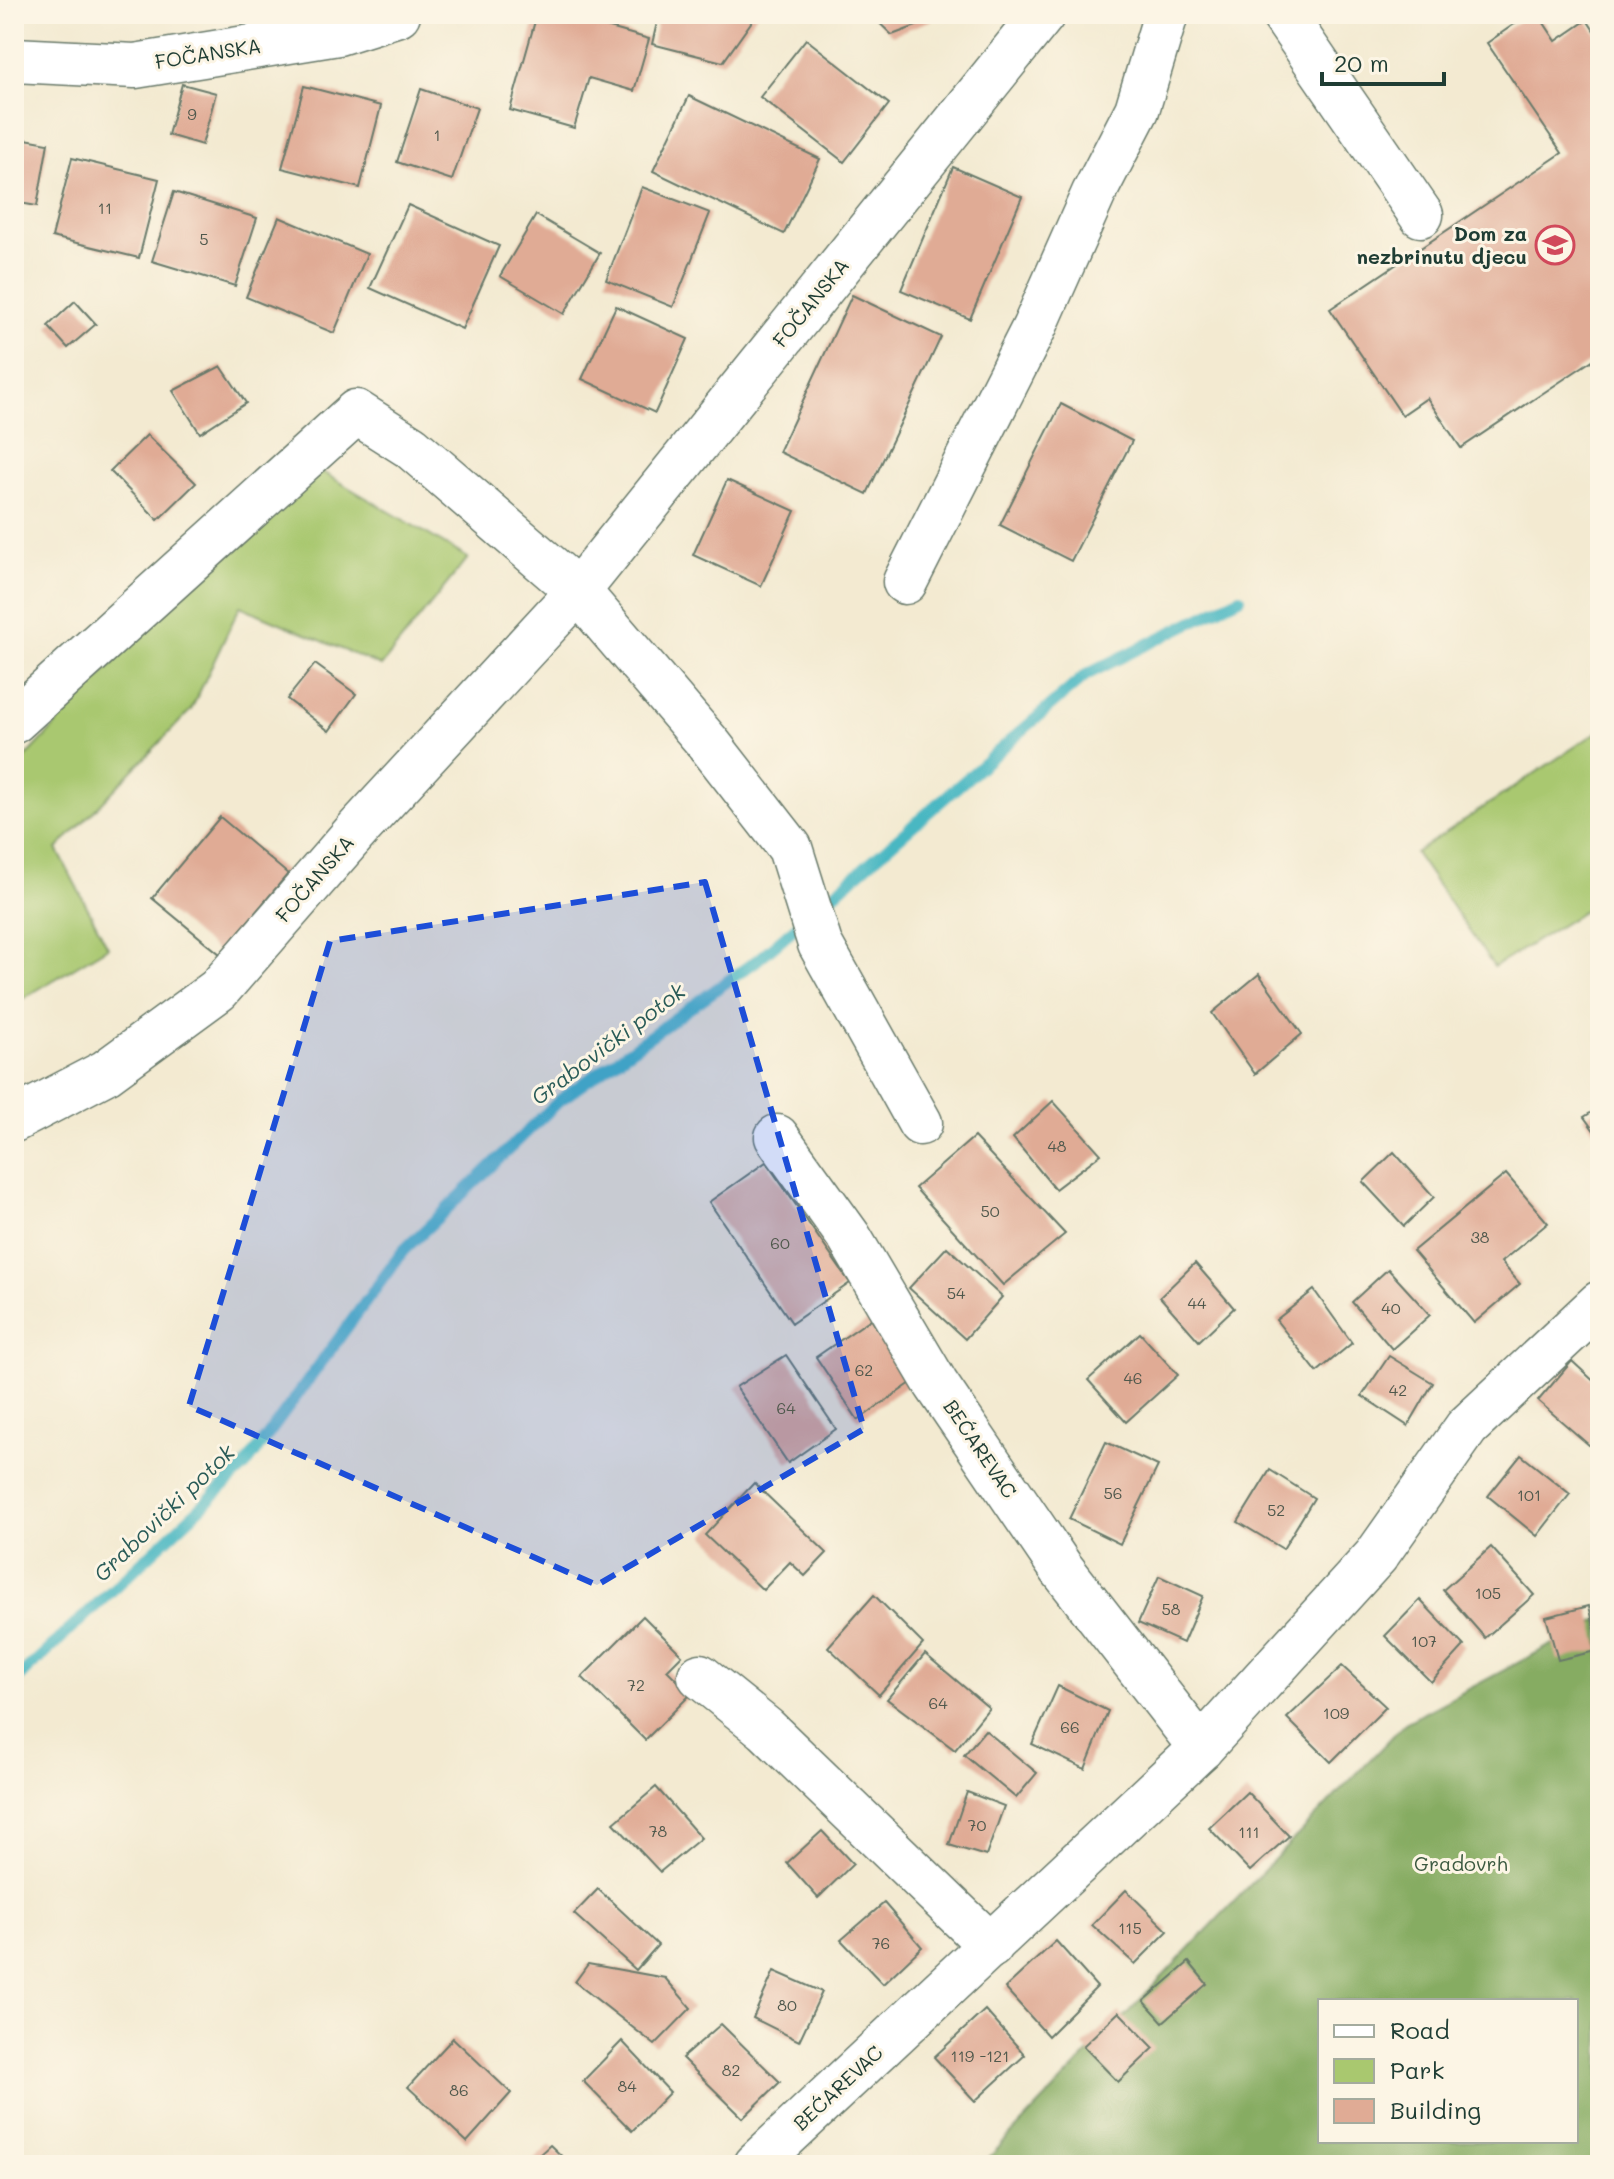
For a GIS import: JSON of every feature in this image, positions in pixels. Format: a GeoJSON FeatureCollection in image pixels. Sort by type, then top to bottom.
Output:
{"type":"FeatureCollection","features":[{"type":"Feature","properties":{"kind":"street","name":"FOČANSKA"},"geometry":{"type":"LineString","coordinates":[[14,60],[135,66],[338,33],[398,14]]}},
{"type":"Feature","properties":{"kind":"street","name":"FOČANSKA"},"geometry":{"type":"LineString","coordinates":[[14,1120],[106,1072],[218,990],[359,828],[578,591],[1043,14]]}},
{"type":"Feature","properties":{"kind":"street"},"geometry":{"type":"LineString","coordinates":[[905,582],[1034,328],[1094,193],[1137,110],[1166,14]]}},
{"type":"Feature","properties":{"kind":"street"},"geometry":{"type":"LineString","coordinates":[[1283,14],[1421,215]]}},
{"type":"Feature","properties":{"kind":"street"},"geometry":{"type":"LineString","coordinates":[[14,721],[356,412],[411,447],[578,591],[709,744],[790,848],[820,944],[920,1123]]}},
{"type":"Feature","properties":{"kind":"street","name":"BEĆAREVAC"},"geometry":{"type":"LineString","coordinates":[[777,1137],[849,1237],[936,1384],[1061,1568],[1201,1748]]}},
{"type":"Feature","properties":{"kind":"street","name":"BEĆAREVAC"},"geometry":{"type":"LineString","coordinates":[[755,2165],[1201,1748],[1376,1556],[1467,1427],[1600,1303]]}},
{"type":"Feature","properties":{"kind":"street"},"geometry":{"type":"LineString","coordinates":[[700,1676],[766,1729],[991,1946]]}},
{"type":"Feature","properties":{"kind":"highlighted area"},"geometry":{"type":"Polygon","coordinates":[[[705,882],[864,1429],[597,1585],[189,1406],[330,941],[705,882]]]}},
{"type":"Feature","properties":{"kind":"green space"},"geometry":{"type":"Polygon","coordinates":[[[302,460],[468,558],[381,666],[240,606],[191,710],[57,849],[108,947],[14,1004],[14,770],[302,460]]]}},
{"type":"Feature","properties":{"kind":"green space"},"geometry":{"type":"Polygon","coordinates":[[[1600,730],[1600,901],[1494,967],[1415,853],[1600,730]]]}},
{"type":"Feature","properties":{"kind":"green space","name":"Gradovrh"},"geometry":{"type":"Polygon","coordinates":[[[1600,1619],[1600,2165],[982,2165],[1405,1723],[1600,1619]]]}},
{"type":"Feature","properties":{"kind":"building"},"geometry":{"type":"Polygon","coordinates":[[[537,14],[560,14],[649,39],[634,91],[589,78],[574,128],[510,110],[537,14]]]}},
{"type":"Feature","properties":{"kind":"building"},"geometry":{"type":"Polygon","coordinates":[[[659,14],[757,14],[723,62],[652,44],[659,14]]]}},
{"type":"Feature","properties":{"kind":"building"},"geometry":{"type":"Polygon","coordinates":[[[870,14],[948,14],[892,35],[870,14]]]}},
{"type":"Feature","properties":{"kind":"building"},"geometry":{"type":"Polygon","coordinates":[[[1529,14],[1538,14],[1556,41],[1587,20],[1600,40],[1600,355],[1461,448],[1427,398],[1402,415],[1330,309],[1562,153],[1487,43],[1529,14]]]}},
{"type":"Feature","properties":{"kind":"building"},"geometry":{"type":"Polygon","coordinates":[[[806,39],[889,104],[844,162],[760,97],[806,39]]]}},
{"type":"Feature","properties":{"kind":"building"},"geometry":{"type":"Polygon","coordinates":[[[182,84],[216,93],[202,145],[168,135],[182,84]]]}},
{"type":"Feature","properties":{"kind":"building"},"geometry":{"type":"Polygon","coordinates":[[[304,86],[381,106],[360,188],[282,168],[304,86]]]}},
{"type":"Feature","properties":{"kind":"building"},"geometry":{"type":"Polygon","coordinates":[[[421,89],[477,108],[452,180],[397,162],[421,89]]]}},
{"type":"Feature","properties":{"kind":"building"},"geometry":{"type":"Polygon","coordinates":[[[689,96],[820,159],[784,234],[653,171],[689,96]]]}},
{"type":"Feature","properties":{"kind":"building"},"geometry":{"type":"Polygon","coordinates":[[[14,137],[48,143],[37,206],[14,202],[14,137]]]}},
{"type":"Feature","properties":{"kind":"building"},"geometry":{"type":"Polygon","coordinates":[[[72,158],[159,179],[139,258],[52,237],[72,158]]]}},
{"type":"Feature","properties":{"kind":"building"},"geometry":{"type":"Polygon","coordinates":[[[953,167],[1022,197],[970,319],[901,290],[953,167]]]}},
{"type":"Feature","properties":{"kind":"building"},"geometry":{"type":"Polygon","coordinates":[[[642,187],[710,213],[673,307],[606,280],[642,187]]]}},
{"type":"Feature","properties":{"kind":"building"},"geometry":{"type":"Polygon","coordinates":[[[174,192],[257,218],[235,286],[152,261],[174,192]]]}},
{"type":"Feature","properties":{"kind":"building"},"geometry":{"type":"Polygon","coordinates":[[[408,205],[499,246],[462,329],[370,288],[408,205]]]}},
{"type":"Feature","properties":{"kind":"building"},"geometry":{"type":"Polygon","coordinates":[[[536,215],[600,253],[564,314],[500,276],[536,215]]]}},
{"type":"Feature","properties":{"kind":"building"},"geometry":{"type":"Polygon","coordinates":[[[279,217],[367,254],[334,333],[246,297],[279,217]]]}},
{"type":"Feature","properties":{"kind":"building"},"geometry":{"type":"Polygon","coordinates":[[[852,295],[941,337],[867,494],[779,452],[852,295]]]}},
{"type":"Feature","properties":{"kind":"building"},"geometry":{"type":"Polygon","coordinates":[[[75,301],[96,324],[68,348],[48,326],[75,301]]]}},
{"type":"Feature","properties":{"kind":"building"},"geometry":{"type":"Polygon","coordinates":[[[616,306],[688,339],[655,413],[582,379],[616,306]]]}},
{"type":"Feature","properties":{"kind":"building"},"geometry":{"type":"Polygon","coordinates":[[[221,366],[246,403],[200,433],[173,391],[221,366]]]}},
{"type":"Feature","properties":{"kind":"building"},"geometry":{"type":"Polygon","coordinates":[[[1061,404],[1132,441],[1071,561],[1000,525],[1061,404]]]}},
{"type":"Feature","properties":{"kind":"building"},"geometry":{"type":"Polygon","coordinates":[[[147,435],[196,483],[158,520],[110,471],[147,435]]]}},
{"type":"Feature","properties":{"kind":"building"},"geometry":{"type":"Polygon","coordinates":[[[727,480],[795,511],[761,586],[693,555],[727,480]]]}},
{"type":"Feature","properties":{"kind":"building"},"geometry":{"type":"Polygon","coordinates":[[[315,664],[356,694],[329,731],[287,699],[315,664]]]}},
{"type":"Feature","properties":{"kind":"building"},"geometry":{"type":"Polygon","coordinates":[[[220,817],[288,874],[220,954],[152,898],[220,817]]]}},
{"type":"Feature","properties":{"kind":"building"},"geometry":{"type":"Polygon","coordinates":[[[1259,974],[1302,1034],[1255,1074],[1212,1013],[1259,974]]]}},
{"type":"Feature","properties":{"kind":"building"},"geometry":{"type":"Polygon","coordinates":[[[1053,1101],[1101,1154],[1055,1189],[1013,1138],[1053,1101]]]}},
{"type":"Feature","properties":{"kind":"building"},"geometry":{"type":"Polygon","coordinates":[[[1600,1107],[1600,1139],[1584,1117],[1600,1107]]]}},
{"type":"Feature","properties":{"kind":"building"},"geometry":{"type":"Polygon","coordinates":[[[974,1137],[1065,1234],[1003,1285],[915,1188],[974,1137]]]}},
{"type":"Feature","properties":{"kind":"building"},"geometry":{"type":"Polygon","coordinates":[[[1394,1152],[1434,1197],[1404,1226],[1363,1182],[1394,1152]]]}},
{"type":"Feature","properties":{"kind":"building"},"geometry":{"type":"Polygon","coordinates":[[[766,1162],[850,1283],[792,1323],[709,1202],[766,1162]]]}},
{"type":"Feature","properties":{"kind":"building"},"geometry":{"type":"Polygon","coordinates":[[[1506,1174],[1548,1223],[1501,1262],[1520,1284],[1474,1323],[1413,1251],[1506,1174]]]}},
{"type":"Feature","properties":{"kind":"building"},"geometry":{"type":"Polygon","coordinates":[[[947,1247],[1002,1297],[965,1339],[909,1288],[947,1247]]]}},
{"type":"Feature","properties":{"kind":"building"},"geometry":{"type":"Polygon","coordinates":[[[1195,1263],[1234,1308],[1199,1341],[1160,1297],[1195,1263]]]}},
{"type":"Feature","properties":{"kind":"building"},"geometry":{"type":"Polygon","coordinates":[[[1388,1269],[1430,1315],[1392,1349],[1352,1302],[1388,1269]]]}},
{"type":"Feature","properties":{"kind":"building"},"geometry":{"type":"Polygon","coordinates":[[[1314,1290],[1352,1343],[1317,1372],[1276,1320],[1314,1290]]]}},
{"type":"Feature","properties":{"kind":"building"},"geometry":{"type":"Polygon","coordinates":[[[871,1319],[911,1383],[858,1420],[816,1357],[871,1319]]]}},
{"type":"Feature","properties":{"kind":"building"},"geometry":{"type":"Polygon","coordinates":[[[1140,1333],[1178,1375],[1126,1422],[1088,1380],[1140,1333]]]}},
{"type":"Feature","properties":{"kind":"building"},"geometry":{"type":"Polygon","coordinates":[[[786,1355],[836,1429],[788,1463],[736,1387],[786,1355]]]}},
{"type":"Feature","properties":{"kind":"building"},"geometry":{"type":"Polygon","coordinates":[[[1389,1356],[1433,1383],[1408,1426],[1362,1396],[1389,1356]]]}},
{"type":"Feature","properties":{"kind":"building"},"geometry":{"type":"Polygon","coordinates":[[[1572,1361],[1600,1387],[1600,1436],[1590,1446],[1538,1401],[1572,1361]]]}},
{"type":"Feature","properties":{"kind":"building"},"geometry":{"type":"Polygon","coordinates":[[[1106,1442],[1158,1466],[1120,1544],[1069,1519],[1106,1442]]]}},
{"type":"Feature","properties":{"kind":"building"},"geometry":{"type":"Polygon","coordinates":[[[1521,1455],[1570,1494],[1537,1536],[1488,1496],[1521,1455]]]}},
{"type":"Feature","properties":{"kind":"building"},"geometry":{"type":"Polygon","coordinates":[[[1270,1470],[1314,1498],[1283,1549],[1238,1522],[1270,1470]]]}},
{"type":"Feature","properties":{"kind":"building"},"geometry":{"type":"Polygon","coordinates":[[[754,1483],[827,1553],[805,1576],[790,1562],[763,1590],[705,1535],[754,1483]]]}},
{"type":"Feature","properties":{"kind":"building"},"geometry":{"type":"Polygon","coordinates":[[[1491,1547],[1534,1595],[1485,1638],[1443,1590],[1491,1547]]]}},
{"type":"Feature","properties":{"kind":"building"},"geometry":{"type":"Polygon","coordinates":[[[1159,1576],[1203,1596],[1183,1643],[1138,1623],[1159,1576]]]}},
{"type":"Feature","properties":{"kind":"building"},"geometry":{"type":"Polygon","coordinates":[[[874,1595],[923,1644],[879,1695],[828,1647],[874,1595]]]}},
{"type":"Feature","properties":{"kind":"building"},"geometry":{"type":"Polygon","coordinates":[[[1420,1600],[1464,1646],[1431,1682],[1385,1636],[1420,1600]]]}},
{"type":"Feature","properties":{"kind":"building"},"geometry":{"type":"Polygon","coordinates":[[[1589,1606],[1600,1650],[1558,1660],[1546,1617],[1589,1606]]]}},
{"type":"Feature","properties":{"kind":"building"},"geometry":{"type":"Polygon","coordinates":[[[643,1616],[682,1655],[667,1670],[691,1694],[645,1740],[582,1677],[643,1616]]]}},
{"type":"Feature","properties":{"kind":"building"},"geometry":{"type":"Polygon","coordinates":[[[925,1654],[989,1708],[955,1750],[887,1699],[925,1654]]]}},
{"type":"Feature","properties":{"kind":"building"},"geometry":{"type":"Polygon","coordinates":[[[1342,1666],[1386,1707],[1331,1762],[1287,1718],[1342,1666]]]}},
{"type":"Feature","properties":{"kind":"building"},"geometry":{"type":"Polygon","coordinates":[[[1058,1686],[1108,1711],[1085,1769],[1032,1744],[1058,1686]]]}},
{"type":"Feature","properties":{"kind":"building"},"geometry":{"type":"Polygon","coordinates":[[[985,1730],[1037,1773],[1016,1798],[964,1755],[985,1730]]]}},
{"type":"Feature","properties":{"kind":"building"},"geometry":{"type":"Polygon","coordinates":[[[656,1787],[701,1838],[660,1872],[614,1823],[656,1787]]]}},
{"type":"Feature","properties":{"kind":"building"},"geometry":{"type":"Polygon","coordinates":[[[967,1792],[1004,1806],[986,1856],[949,1845],[967,1792]]]}},
{"type":"Feature","properties":{"kind":"building"},"geometry":{"type":"Polygon","coordinates":[[[1247,1792],[1289,1836],[1250,1871],[1209,1828],[1247,1792]]]}},
{"type":"Feature","properties":{"kind":"building"},"geometry":{"type":"Polygon","coordinates":[[[822,1831],[853,1864],[818,1898],[787,1863],[822,1831]]]}},
{"type":"Feature","properties":{"kind":"building"},"geometry":{"type":"Polygon","coordinates":[[[598,1889],[658,1945],[636,1970],[574,1914],[598,1889]]]}},
{"type":"Feature","properties":{"kind":"building"},"geometry":{"type":"Polygon","coordinates":[[[1126,1890],[1168,1931],[1135,1964],[1092,1925],[1126,1890]]]}},
{"type":"Feature","properties":{"kind":"building"},"geometry":{"type":"Polygon","coordinates":[[[884,1903],[922,1947],[883,1984],[841,1940],[884,1903]]]}},
{"type":"Feature","properties":{"kind":"building"},"geometry":{"type":"Polygon","coordinates":[[[1056,1941],[1097,1987],[1048,2036],[1005,1988],[1056,1941]]]}},
{"type":"Feature","properties":{"kind":"building"},"geometry":{"type":"Polygon","coordinates":[[[1189,1962],[1207,1984],[1163,2022],[1144,2001],[1189,1962]]]}},
{"type":"Feature","properties":{"kind":"building"},"geometry":{"type":"Polygon","coordinates":[[[588,1964],[665,1978],[691,2008],[655,2045],[575,1982],[588,1964]]]}},
{"type":"Feature","properties":{"kind":"building"},"geometry":{"type":"Polygon","coordinates":[[[774,1971],[822,1992],[799,2041],[753,2018],[774,1971]]]}},
{"type":"Feature","properties":{"kind":"building"},"geometry":{"type":"Polygon","coordinates":[[[985,2010],[1025,2055],[975,2101],[934,2057],[985,2010]]]}},
{"type":"Feature","properties":{"kind":"building"},"geometry":{"type":"Polygon","coordinates":[[[1119,2012],[1154,2048],[1118,2082],[1083,2046],[1119,2012]]]}},
{"type":"Feature","properties":{"kind":"building"},"geometry":{"type":"Polygon","coordinates":[[[721,2024],[780,2082],[743,2118],[682,2058],[721,2024]]]}},
{"type":"Feature","properties":{"kind":"building"},"geometry":{"type":"Polygon","coordinates":[[[453,2038],[511,2093],[467,2142],[408,2087],[453,2038]]]}},
{"type":"Feature","properties":{"kind":"building"},"geometry":{"type":"Polygon","coordinates":[[[622,2041],[670,2092],[632,2131],[583,2081],[622,2041]]]}},
{"type":"Feature","properties":{"kind":"building"},"geometry":{"type":"Polygon","coordinates":[[[550,2145],[571,2165],[528,2165],[550,2145]]]}},
{"type":"Feature","properties":{"kind":"waterway","name":"Grabovički potok"},"geometry":{"type":"LineString","coordinates":[[818,908],[1086,675],[1240,598]]}},
{"type":"Feature","properties":{"kind":"waterway","name":"Grabovički potok"},"geometry":{"type":"LineString","coordinates":[[14,1682],[246,1465],[403,1251],[560,1100],[756,961],[804,920]]}},
{"type":"Feature","properties":{"kind":"place","name":"Dom za nezbrinutu djecu"},"geometry":{"type":"Point","coordinates":[1555,245]}}]}
